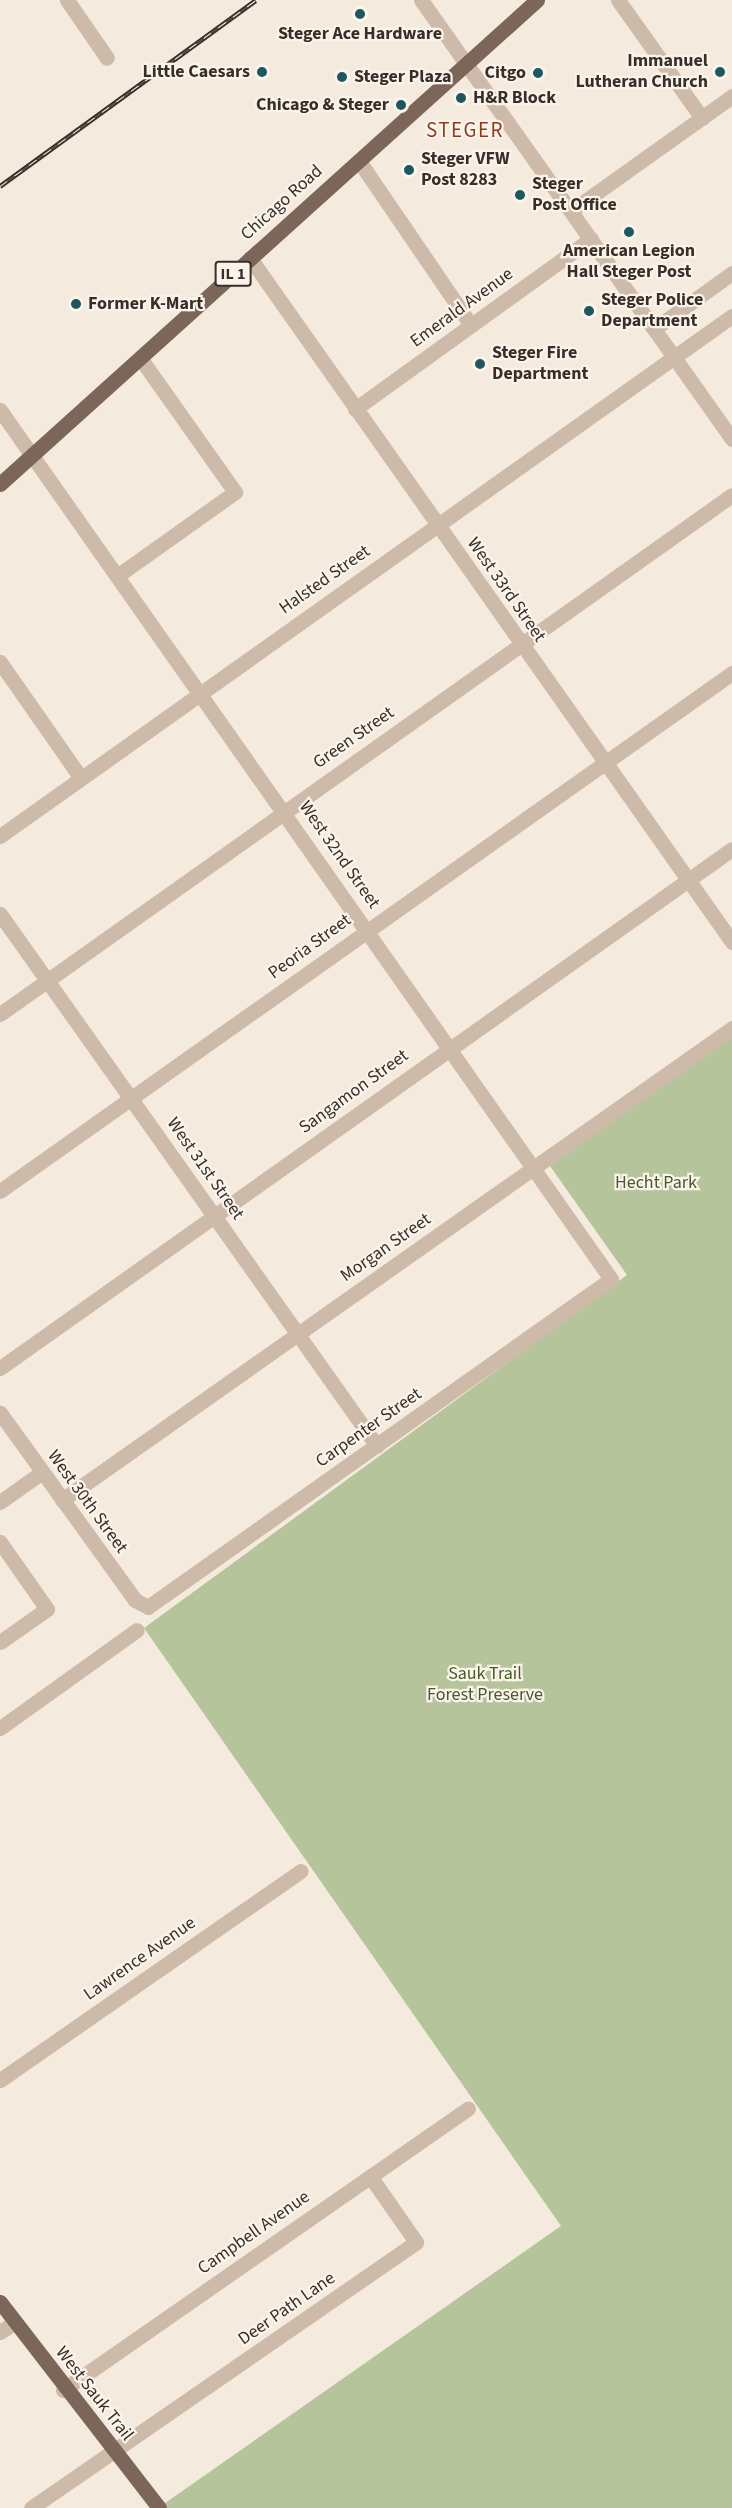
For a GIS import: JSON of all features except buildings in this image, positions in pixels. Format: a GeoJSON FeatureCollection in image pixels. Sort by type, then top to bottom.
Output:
{"type":"FeatureCollection","features":[{"type":"Feature","properties":{"kind":"main road","name":"Chicago Road"},"geometry":{"type":"LineString","coordinates":[[0,484],[537,0]]}},
{"type":"Feature","properties":{"kind":"main road","name":"West Sauk Trail"},"geometry":{"type":"LineString","coordinates":[[0,2302],[63,2390],[159,2508]]}},
{"type":"Feature","properties":{"kind":"street"},"geometry":{"type":"LineString","coordinates":[[66,0],[107,58]]}},
{"type":"Feature","properties":{"kind":"street"},"geometry":{"type":"LineString","coordinates":[[421,0],[732,439]]}},
{"type":"Feature","properties":{"kind":"street"},"geometry":{"type":"LineString","coordinates":[[618,0],[702,118]]}},
{"type":"Feature","properties":{"kind":"street"},"geometry":{"type":"LineString","coordinates":[[571,212],[732,96]]}},
{"type":"Feature","properties":{"kind":"street"},"geometry":{"type":"LineString","coordinates":[[359,161],[471,326]]}},
{"type":"Feature","properties":{"kind":"street","name":"Emerald Avenue"},"geometry":{"type":"LineString","coordinates":[[355,409],[591,239]]}},
{"type":"Feature","properties":{"kind":"street","name":"West 33rd Street"},"geometry":{"type":"LineString","coordinates":[[250,258],[520,645],[732,942]]}},
{"type":"Feature","properties":{"kind":"street"},"geometry":{"type":"LineString","coordinates":[[654,329],[732,273]]}},
{"type":"Feature","properties":{"kind":"street","name":"Halsted Street"},"geometry":{"type":"LineString","coordinates":[[0,836],[732,316]]}},
{"type":"Feature","properties":{"kind":"street"},"geometry":{"type":"LineString","coordinates":[[117,576],[235,492],[140,358]]}},
{"type":"Feature","properties":{"kind":"street","name":"West 32nd Street"},"geometry":{"type":"LineString","coordinates":[[0,410],[536,1166],[611,1279]]}},
{"type":"Feature","properties":{"kind":"street","name":"Green Street"},"geometry":{"type":"LineString","coordinates":[[0,1014],[732,495]]}},
{"type":"Feature","properties":{"kind":"street"},"geometry":{"type":"LineString","coordinates":[[0,662],[81,778]]}},
{"type":"Feature","properties":{"kind":"street","name":"Peoria Street"},"geometry":{"type":"LineString","coordinates":[[0,1191],[732,673]]}},
{"type":"Feature","properties":{"kind":"street","name":"Sangamon Street"},"geometry":{"type":"LineString","coordinates":[[0,1368],[451,1046],[732,849]]}},
{"type":"Feature","properties":{"kind":"street","name":"West 31st Street"},"geometry":{"type":"LineString","coordinates":[[0,914],[378,1446]]}},
{"type":"Feature","properties":{"kind":"street","name":"Morgan Street"},"geometry":{"type":"LineString","coordinates":[[62,1500],[732,1028]]}},
{"type":"Feature","properties":{"kind":"street","name":"Carpenter Street"},"geometry":{"type":"LineString","coordinates":[[148,1607],[611,1279]]}},
{"type":"Feature","properties":{"kind":"street","name":"West 30th Street"},"geometry":{"type":"LineString","coordinates":[[0,1413],[135,1600],[148,1607]]}},
{"type":"Feature","properties":{"kind":"street"},"geometry":{"type":"LineString","coordinates":[[0,1502],[42,1472]]}},
{"type":"Feature","properties":{"kind":"street"},"geometry":{"type":"LineString","coordinates":[[0,1542],[47,1609],[0,1642]]}},
{"type":"Feature","properties":{"kind":"street"},"geometry":{"type":"LineString","coordinates":[[0,1728],[137,1630]]}},
{"type":"Feature","properties":{"kind":"street","name":"Lawrence Avenue"},"geometry":{"type":"LineString","coordinates":[[0,2080],[301,1871]]}},
{"type":"Feature","properties":{"kind":"street","name":"Campbell Avenue"},"geometry":{"type":"LineString","coordinates":[[63,2390],[468,2109]]}},
{"type":"Feature","properties":{"kind":"street","name":"Deer Path Lane"},"geometry":{"type":"LineString","coordinates":[[115,2453],[416,2242],[370,2176]]}},
{"type":"Feature","properties":{"kind":"street"},"geometry":{"type":"LineString","coordinates":[[0,2332],[15,2322]]}},
{"type":"Feature","properties":{"kind":"street"},"geometry":{"type":"LineString","coordinates":[[31,2508],[115,2453]]}},
{"type":"Feature","properties":{"kind":"green space","name":"Sauk Trail Forest Preserve"},"geometry":{"type":"Polygon","coordinates":[[[732,1036],[732,2508],[158,2508],[561,2226],[144,1628],[627,1275],[550,1166],[732,1036]]]}},
{"type":"Feature","properties":{"kind":"railway"},"geometry":{"type":"LineString","coordinates":[[0,186],[256,0]]}},
{"type":"Feature","properties":{"kind":"place","name":"Steger Ace Hardware"},"geometry":{"type":"Point","coordinates":[360,14]}},
{"type":"Feature","properties":{"kind":"place","name":"Little Caesars"},"geometry":{"type":"Point","coordinates":[262,72]}},
{"type":"Feature","properties":{"kind":"place","name":"Immanuel Lutheran Church"},"geometry":{"type":"Point","coordinates":[720,72]}},
{"type":"Feature","properties":{"kind":"place","name":"Citgo"},"geometry":{"type":"Point","coordinates":[538,73]}},
{"type":"Feature","properties":{"kind":"place","name":"Steger Plaza"},"geometry":{"type":"Point","coordinates":[342,77]}},
{"type":"Feature","properties":{"kind":"place","name":"H&R Block"},"geometry":{"type":"Point","coordinates":[461,98]}},
{"type":"Feature","properties":{"kind":"place","name":"Chicago & Steger"},"geometry":{"type":"Point","coordinates":[401,105]}},
{"type":"Feature","properties":{"kind":"place","name":"Steger VFW Post 8283"},"geometry":{"type":"Point","coordinates":[409,170]}},
{"type":"Feature","properties":{"kind":"place","name":"Steger Post Office"},"geometry":{"type":"Point","coordinates":[520,195]}},
{"type":"Feature","properties":{"kind":"place","name":"American Legion Hall Steger Post"},"geometry":{"type":"Point","coordinates":[629,232]}},
{"type":"Feature","properties":{"kind":"place","name":"Former K-Mart"},"geometry":{"type":"Point","coordinates":[76,304]}},
{"type":"Feature","properties":{"kind":"place","name":"Steger Police Department"},"geometry":{"type":"Point","coordinates":[589,311]}},
{"type":"Feature","properties":{"kind":"place","name":"Steger Fire Department"},"geometry":{"type":"Point","coordinates":[480,364]}},
{"type":"Feature","properties":{"kind":"district","name":"STEGER"},"geometry":{"type":"Point","coordinates":[465,130]}},
{"type":"Feature","properties":{"kind":"park label","name":"Hecht Park"},"geometry":{"type":"Point","coordinates":[656,1183]}}]}
